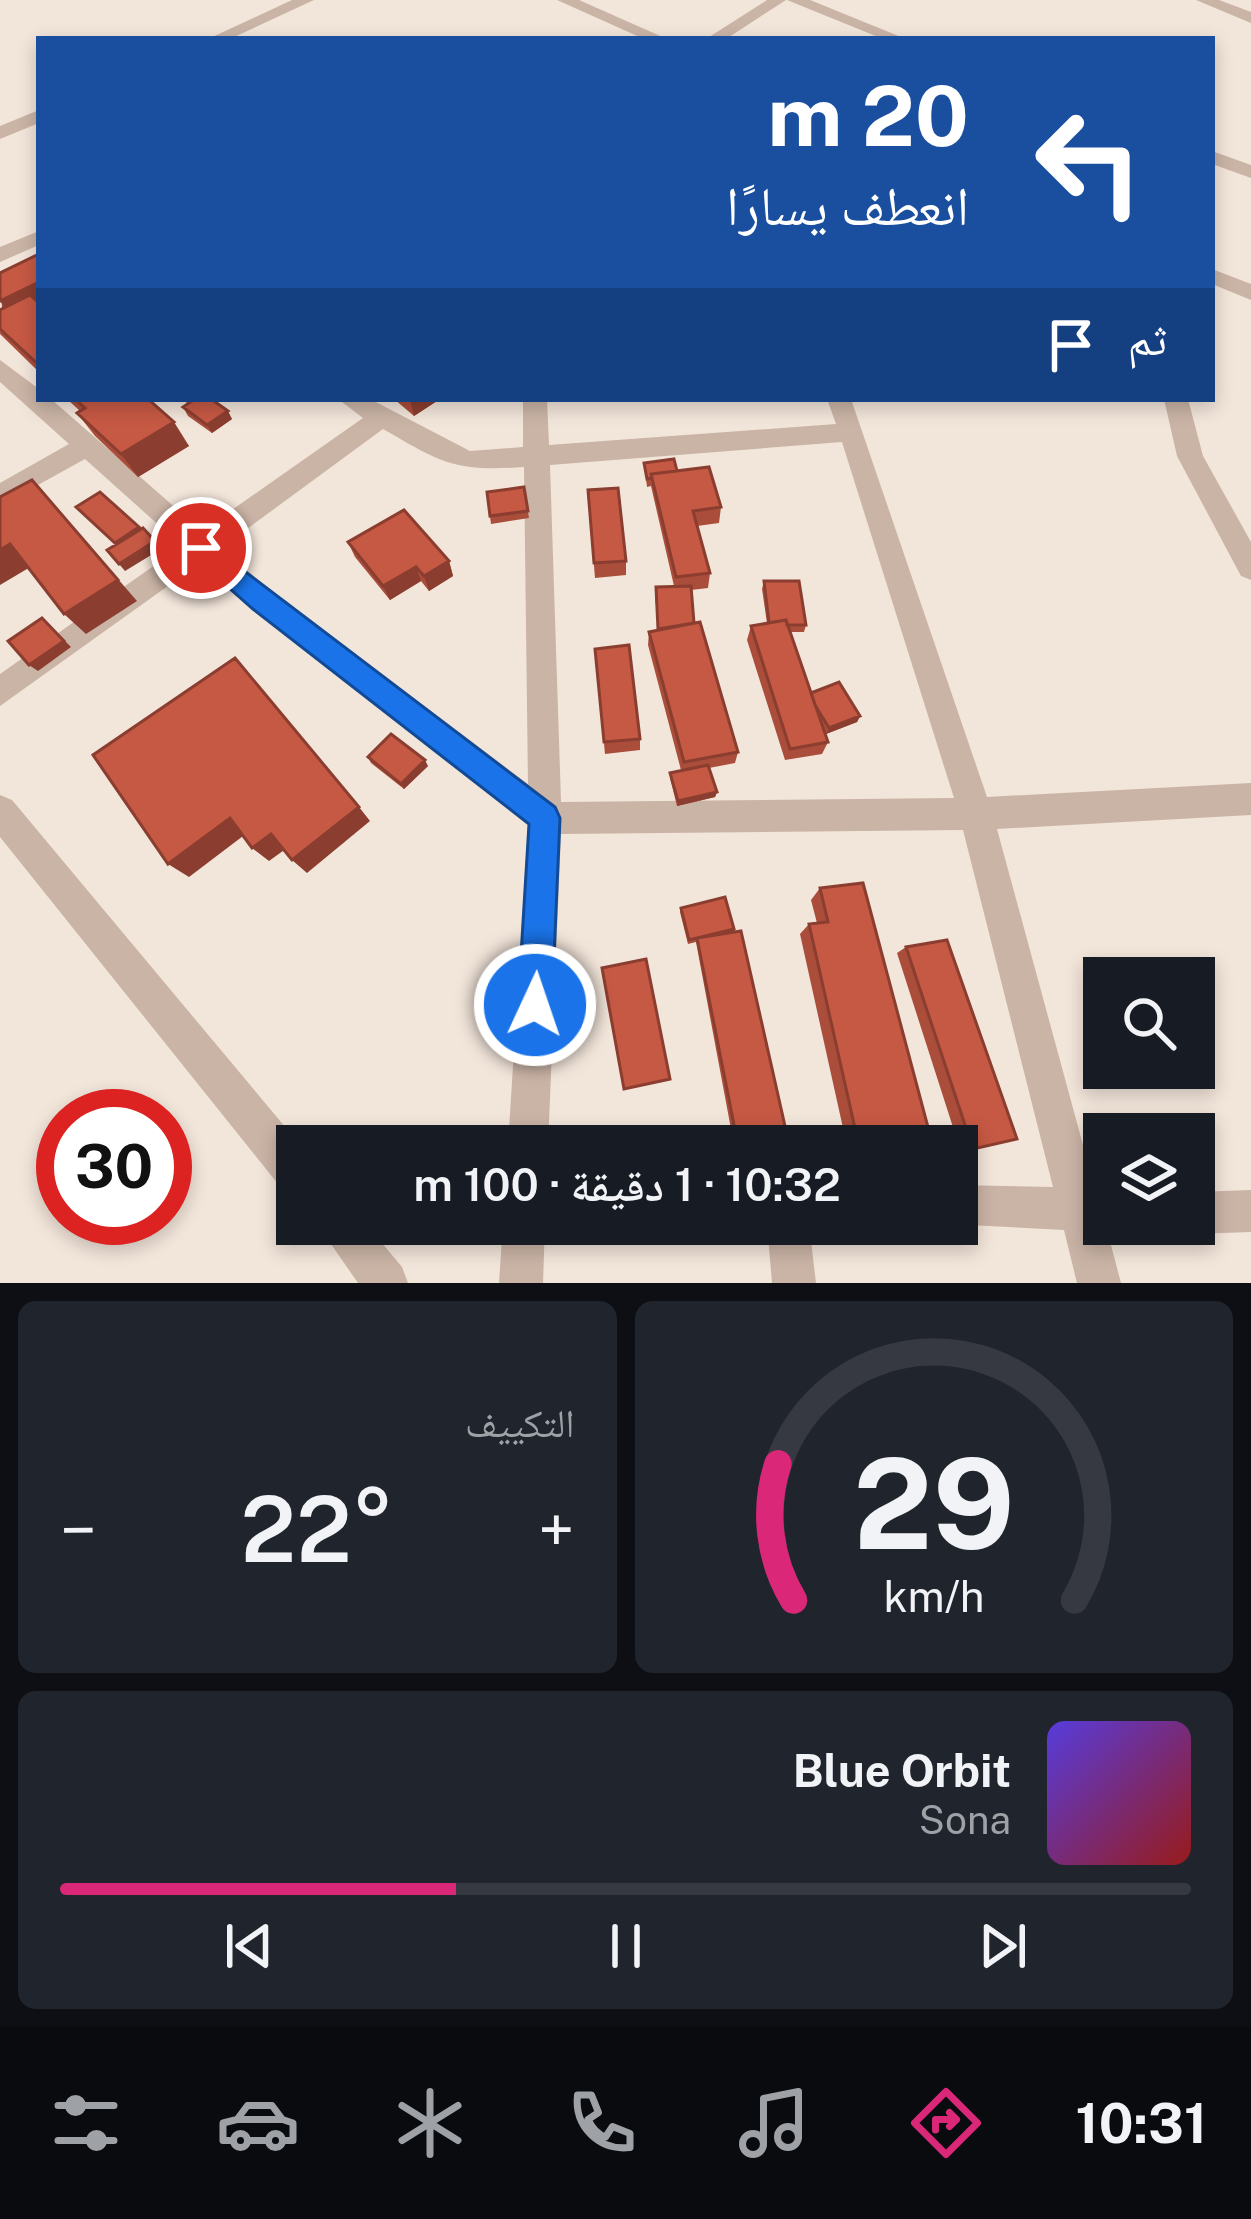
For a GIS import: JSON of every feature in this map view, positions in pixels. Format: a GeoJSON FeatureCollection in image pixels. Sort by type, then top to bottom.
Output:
{"type":"FeatureCollection","features":[{"type":"Feature","properties":{"kind":"street"},"geometry":{"type":"LineString","coordinates":[[223,36],[306,0]]}},
{"type":"Feature","properties":{"kind":"street"},"geometry":{"type":"LineString","coordinates":[[565,0],[652,36]]}},
{"type":"Feature","properties":{"kind":"street"},"geometry":{"type":"LineString","coordinates":[[719,36],[778,0]]}},
{"type":"Feature","properties":{"kind":"street"},"geometry":{"type":"LineString","coordinates":[[794,0],[890,36]]}},
{"type":"Feature","properties":{"kind":"street"},"geometry":{"type":"LineString","coordinates":[[1204,0],[1251,18]]}},
{"type":"Feature","properties":{"kind":"street"},"geometry":{"type":"LineString","coordinates":[[0,133],[36,117]]}},
{"type":"Feature","properties":{"kind":"street"},"geometry":{"type":"LineString","coordinates":[[1215,158],[1251,172]]}},
{"type":"Feature","properties":{"kind":"street"},"geometry":{"type":"LineString","coordinates":[[0,254],[36,238]]}},
{"type":"Feature","properties":{"kind":"street"},"geometry":{"type":"LineString","coordinates":[[1215,277],[1251,293]]}},
{"type":"Feature","properties":{"kind":"street"},"geometry":{"type":"LineString","coordinates":[[0,368],[36,401]]}},
{"type":"Feature","properties":{"kind":"street"},"geometry":{"type":"LineString","coordinates":[[37,402],[262,601],[544,818],[976,814],[1251,799]]}},
{"type":"Feature","properties":{"kind":"street"},"geometry":{"type":"LineString","coordinates":[[355,402],[460,459],[845,415],[976,814],[1083,1184]]}},
{"type":"Feature","properties":{"kind":"street"},"geometry":{"type":"LineString","coordinates":[[529,1125],[544,818],[535,402]]}},
{"type":"Feature","properties":{"kind":"street"},"geometry":{"type":"LineString","coordinates":[[1177,402],[1190,456],[1251,568]]}},
{"type":"Feature","properties":{"kind":"street"},"geometry":{"type":"LineString","coordinates":[[0,692],[382,417]]}},
{"type":"Feature","properties":{"kind":"street"},"geometry":{"type":"LineString","coordinates":[[0,496],[85,447]]}},
{"type":"Feature","properties":{"kind":"street"},"geometry":{"type":"LineString","coordinates":[[0,811],[276,1148]]}},
{"type":"Feature","properties":{"kind":"street"},"geometry":{"type":"LineString","coordinates":[[978,1206],[1083,1208]]}},
{"type":"Feature","properties":{"kind":"street"},"geometry":{"type":"LineString","coordinates":[[1215,1212],[1251,1211]]}},
{"type":"Feature","properties":{"kind":"street"},"geometry":{"type":"LineString","coordinates":[[355,1245],[386,1283]]}},
{"type":"Feature","properties":{"kind":"street"},"geometry":{"type":"LineString","coordinates":[[521,1283],[523,1245]]}},
{"type":"Feature","properties":{"kind":"street"},"geometry":{"type":"LineString","coordinates":[[790,1245],[794,1283]]}},
{"type":"Feature","properties":{"kind":"street"},"geometry":{"type":"LineString","coordinates":[[1094,1245],[1099,1283]]}},
{"type":"Feature","properties":{"kind":"building"},"geometry":{"type":"Polygon","coordinates":[[[36,255],[36,283],[0,301],[0,273],[36,255]]]}},
{"type":"Feature","properties":{"kind":"building"},"geometry":{"type":"Polygon","coordinates":[[[30,295],[36,300],[36,362],[0,329],[0,310],[30,295]]]}},
{"type":"Feature","properties":{"kind":"building"},"geometry":{"type":"Polygon","coordinates":[[[78,402],[151,402],[174,422],[121,454],[77,413],[85,408],[78,402]]]}},
{"type":"Feature","properties":{"kind":"building"},"geometry":{"type":"Polygon","coordinates":[[[190,402],[215,402],[228,411],[207,425],[183,407],[190,402]]]}},
{"type":"Feature","properties":{"kind":"building"},"geometry":{"type":"Polygon","coordinates":[[[674,459],[677,471],[651,474],[647,479],[644,463],[674,459]]]}},
{"type":"Feature","properties":{"kind":"building"},"geometry":{"type":"Polygon","coordinates":[[[709,467],[721,507],[693,511],[710,573],[676,577],[651,474],[709,467]]]}},
{"type":"Feature","properties":{"kind":"building"},"geometry":{"type":"Polygon","coordinates":[[[32,480],[118,580],[64,614],[10,544],[0,550],[0,497],[32,480]]]}},
{"type":"Feature","properties":{"kind":"building"},"geometry":{"type":"Polygon","coordinates":[[[524,487],[528,511],[490,516],[487,492],[524,487]]]}},
{"type":"Feature","properties":{"kind":"building"},"geometry":{"type":"Polygon","coordinates":[[[618,488],[626,561],[594,563],[588,490],[618,488]]]}},
{"type":"Feature","properties":{"kind":"building"},"geometry":{"type":"Polygon","coordinates":[[[100,492],[139,527],[115,543],[76,507],[100,492]]]}},
{"type":"Feature","properties":{"kind":"building"},"geometry":{"type":"Polygon","coordinates":[[[404,510],[449,561],[424,576],[416,567],[383,586],[348,542],[404,510]]]}},
{"type":"Feature","properties":{"kind":"building"},"geometry":{"type":"Polygon","coordinates":[[[143,528],[155,541],[119,564],[107,550],[143,528]]]}},
{"type":"Feature","properties":{"kind":"building"},"geometry":{"type":"Polygon","coordinates":[[[764,581],[799,581],[806,625],[787,625],[786,620],[769,623],[764,581]]]}},
{"type":"Feature","properties":{"kind":"building"},"geometry":{"type":"Polygon","coordinates":[[[691,586],[694,623],[658,629],[656,587],[691,586]]]}},
{"type":"Feature","properties":{"kind":"building"},"geometry":{"type":"Polygon","coordinates":[[[42,618],[64,641],[29,665],[8,641],[42,618]]]}},
{"type":"Feature","properties":{"kind":"building"},"geometry":{"type":"Polygon","coordinates":[[[786,620],[828,742],[790,749],[751,626],[786,620]]]}},
{"type":"Feature","properties":{"kind":"building"},"geometry":{"type":"Polygon","coordinates":[[[700,622],[738,752],[684,762],[649,632],[700,622]]]}},
{"type":"Feature","properties":{"kind":"building"},"geometry":{"type":"Polygon","coordinates":[[[629,645],[640,739],[604,742],[595,649],[629,645]]]}},
{"type":"Feature","properties":{"kind":"building"},"geometry":{"type":"Polygon","coordinates":[[[235,658],[359,807],[292,860],[271,834],[252,848],[230,818],[168,864],[93,755],[235,658]]]}},
{"type":"Feature","properties":{"kind":"building"},"geometry":{"type":"Polygon","coordinates":[[[839,682],[860,716],[829,728],[811,693],[839,682]]]}},
{"type":"Feature","properties":{"kind":"building"},"geometry":{"type":"Polygon","coordinates":[[[391,734],[425,760],[401,784],[368,757],[391,734]]]}},
{"type":"Feature","properties":{"kind":"building"},"geometry":{"type":"Polygon","coordinates":[[[708,765],[717,792],[678,801],[670,773],[708,765]]]}},
{"type":"Feature","properties":{"kind":"building"},"geometry":{"type":"Polygon","coordinates":[[[863,883],[927,1125],[854,1125],[809,924],[828,922],[820,888],[863,883]]]}},
{"type":"Feature","properties":{"kind":"building"},"geometry":{"type":"Polygon","coordinates":[[[725,897],[734,929],[689,940],[681,908],[725,897]]]}},
{"type":"Feature","properties":{"kind":"building"},"geometry":{"type":"Polygon","coordinates":[[[741,931],[785,1125],[734,1125],[697,938],[741,931]]]}},
{"type":"Feature","properties":{"kind":"building"},"geometry":{"type":"Polygon","coordinates":[[[947,940],[1017,1139],[978,1148],[978,1125],[965,1125],[906,947],[947,940]]]}},
{"type":"Feature","properties":{"kind":"building"},"geometry":{"type":"Polygon","coordinates":[[[646,959],[670,1079],[624,1089],[602,968],[646,959]]]}},
{"type":"Feature","properties":{"kind":"route"},"geometry":{"type":"LineString","coordinates":[[201,548],[262,601],[544,818],[535,1005]]}}]}
